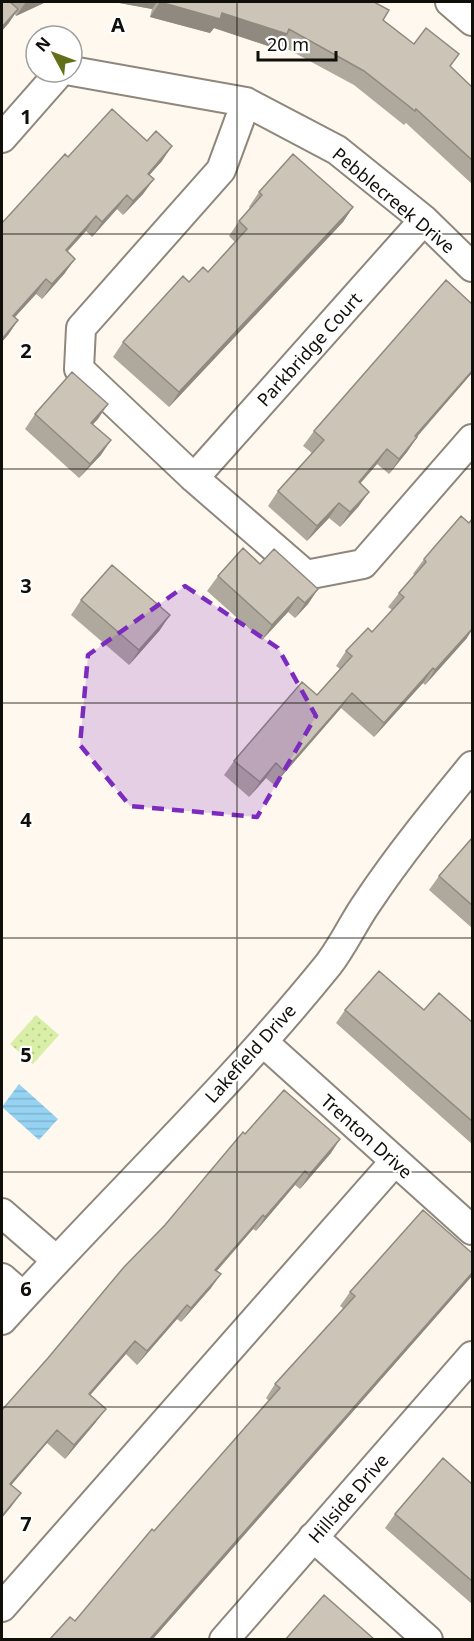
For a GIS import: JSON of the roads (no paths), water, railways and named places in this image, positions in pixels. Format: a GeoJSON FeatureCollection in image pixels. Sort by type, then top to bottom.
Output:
{"type":"FeatureCollection","features":[{"type":"Feature","properties":{"kind":"street"},"geometry":{"type":"LineString","coordinates":[[450,2],[472,21]]}},
{"type":"Feature","properties":{"kind":"street","name":"Pebblecreek Drive"},"geometry":{"type":"LineString","coordinates":[[84,73],[246,102],[338,150],[424,219],[472,267]]}},
{"type":"Feature","properties":{"kind":"street"},"geometry":{"type":"LineString","coordinates":[[2,138],[49,84]]}},
{"type":"Feature","properties":{"kind":"street"},"geometry":{"type":"LineString","coordinates":[[246,102],[221,171],[81,328],[79,369],[194,478],[306,575],[363,564],[472,439]]}},
{"type":"Feature","properties":{"kind":"street","name":"Parkbridge Court"},"geometry":{"type":"LineString","coordinates":[[194,478],[424,219]]}},
{"type":"Feature","properties":{"kind":"street","name":"Lakefield Drive"},"geometry":{"type":"LineString","coordinates":[[2,1320],[55,1259],[263,1042],[330,963],[364,906],[410,840],[472,766]]}},
{"type":"Feature","properties":{"kind":"street","name":"Trenton Drive"},"geometry":{"type":"LineString","coordinates":[[263,1042],[472,1230]]}},
{"type":"Feature","properties":{"kind":"street"},"geometry":{"type":"LineString","coordinates":[[2,1607],[395,1161]]}},
{"type":"Feature","properties":{"kind":"street"},"geometry":{"type":"LineString","coordinates":[[2,1213],[55,1259]]}},
{"type":"Feature","properties":{"kind":"street"},"geometry":{"type":"LineString","coordinates":[[2,1278],[23,1296]]}},
{"type":"Feature","properties":{"kind":"street","name":"Hillside Drive"},"geometry":{"type":"LineString","coordinates":[[224,1640],[472,1356]]}},
{"type":"Feature","properties":{"kind":"street"},"geometry":{"type":"LineString","coordinates":[[313,1537],[428,1640]]}},
{"type":"Feature","properties":{"kind":"water"},"geometry":{"type":"Polygon","coordinates":[[[19,1084],[58,1119],[39,1140],[2,1107],[19,1084]]]}}]}
